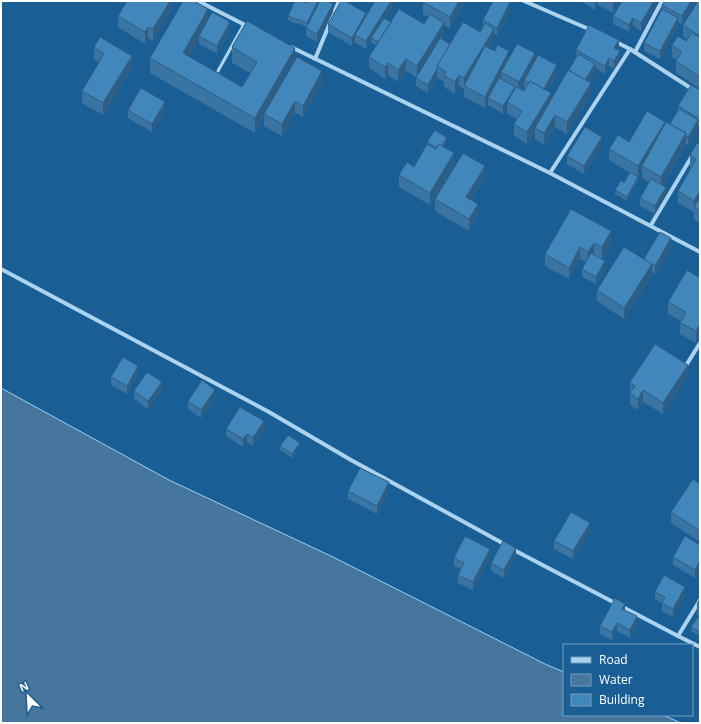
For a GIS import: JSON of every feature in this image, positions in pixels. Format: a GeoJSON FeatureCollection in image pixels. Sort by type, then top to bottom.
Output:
{"type":"FeatureCollection","features":[{"type":"Feature","properties":{"kind":"street"},"geometry":{"type":"LineString","coordinates":[[198,1],[251,28]]}},
{"type":"Feature","properties":{"kind":"street"},"geometry":{"type":"LineString","coordinates":[[315,58],[339,1]]}},
{"type":"Feature","properties":{"kind":"street"},"geometry":{"type":"LineString","coordinates":[[524,1],[594,32]]}},
{"type":"Feature","properties":{"kind":"street"},"geometry":{"type":"LineString","coordinates":[[635,52],[662,1]]}},
{"type":"Feature","properties":{"kind":"street"},"geometry":{"type":"LineString","coordinates":[[612,40],[635,52],[700,94]]}},
{"type":"Feature","properties":{"kind":"street"},"geometry":{"type":"LineString","coordinates":[[287,45],[550,173],[700,252]]}},
{"type":"Feature","properties":{"kind":"street"},"geometry":{"type":"LineString","coordinates":[[550,173],[630,49]]}},
{"type":"Feature","properties":{"kind":"street"},"geometry":{"type":"LineString","coordinates":[[651,225],[695,151]]}},
{"type":"Feature","properties":{"kind":"street"},"geometry":{"type":"LineString","coordinates":[[1,269],[269,412],[351,460],[501,543],[700,647]]}},
{"type":"Feature","properties":{"kind":"street"},"geometry":{"type":"LineString","coordinates":[[685,367],[700,343]]}},
{"type":"Feature","properties":{"kind":"street"},"geometry":{"type":"LineString","coordinates":[[678,636],[700,600]]}},
{"type":"Feature","properties":{"kind":"lane"},"geometry":{"type":"LineString","coordinates":[[218,71],[244,24]]}},
{"type":"Feature","properties":{"kind":"water"},"geometry":{"type":"Polygon","coordinates":[[[1,388],[169,480],[333,557],[545,664],[563,672],[563,716],[665,716],[681,723],[1,723],[1,388]]]}},
{"type":"Feature","properties":{"kind":"building"},"geometry":{"type":"Polygon","coordinates":[[[127,1],[170,1],[153,29],[148,27],[145,32],[118,16],[127,1]]]}},
{"type":"Feature","properties":{"kind":"building"},"geometry":{"type":"Polygon","coordinates":[[[183,1],[194,1],[208,9],[183,53],[242,87],[257,62],[232,47],[247,21],[295,48],[255,118],[150,58],[183,1]]]}},
{"type":"Feature","properties":{"kind":"building"},"geometry":{"type":"Polygon","coordinates":[[[295,1],[302,1],[306,3],[307,1],[318,1],[307,23],[288,16],[295,1]]]}},
{"type":"Feature","properties":{"kind":"building"},"geometry":{"type":"Polygon","coordinates":[[[320,1],[328,1],[333,4],[317,34],[306,28],[320,1]]]}},
{"type":"Feature","properties":{"kind":"building"},"geometry":{"type":"Polygon","coordinates":[[[341,1],[345,1],[366,13],[352,38],[328,24],[341,1]]]}},
{"type":"Feature","properties":{"kind":"building"},"geometry":{"type":"Polygon","coordinates":[[[375,1],[391,1],[366,41],[355,35],[375,1]]]}},
{"type":"Feature","properties":{"kind":"building"},"geometry":{"type":"Polygon","coordinates":[[[459,1],[450,17],[423,2],[459,1]]]}},
{"type":"Feature","properties":{"kind":"building"},"geometry":{"type":"Polygon","coordinates":[[[493,1],[510,2],[497,28],[483,20],[493,1]]]}},
{"type":"Feature","properties":{"kind":"building"},"geometry":{"type":"Polygon","coordinates":[[[622,1],[654,1],[641,23],[633,18],[629,25],[613,16],[622,1]]]}},
{"type":"Feature","properties":{"kind":"building"},"geometry":{"type":"Polygon","coordinates":[[[665,1],[691,1],[682,16],[662,5],[665,1]]]}},
{"type":"Feature","properties":{"kind":"building"},"geometry":{"type":"Polygon","coordinates":[[[698,1],[700,1],[700,36],[683,25],[698,1]]]}},
{"type":"Feature","properties":{"kind":"building"},"geometry":{"type":"Polygon","coordinates":[[[399,9],[424,24],[430,14],[444,23],[417,66],[406,59],[398,70],[388,63],[385,67],[369,57],[399,9]]]}},
{"type":"Feature","properties":{"kind":"building"},"geometry":{"type":"Polygon","coordinates":[[[662,9],[678,18],[660,51],[644,43],[662,9]]]}},
{"type":"Feature","properties":{"kind":"building"},"geometry":{"type":"Polygon","coordinates":[[[212,12],[230,22],[217,46],[199,36],[212,12]]]}},
{"type":"Feature","properties":{"kind":"building"},"geometry":{"type":"Polygon","coordinates":[[[384,18],[391,22],[378,42],[371,38],[384,18]]]}},
{"type":"Feature","properties":{"kind":"building"},"geometry":{"type":"Polygon","coordinates":[[[463,22],[480,32],[485,23],[494,29],[464,78],[459,75],[455,82],[444,76],[446,72],[437,66],[463,22]]]}},
{"type":"Feature","properties":{"kind":"building"},"geometry":{"type":"Polygon","coordinates":[[[589,25],[619,40],[614,48],[620,51],[614,61],[609,58],[605,66],[576,50],[589,25]]]}},
{"type":"Feature","properties":{"kind":"building"},"geometry":{"type":"Polygon","coordinates":[[[692,33],[700,38],[700,77],[676,61],[682,52],[672,45],[678,36],[686,41],[692,33]]]}},
{"type":"Feature","properties":{"kind":"building"},"geometry":{"type":"Polygon","coordinates":[[[100,37],[132,56],[103,103],[82,91],[104,54],[94,47],[100,37]]]}},
{"type":"Feature","properties":{"kind":"building"},"geometry":{"type":"Polygon","coordinates":[[[440,38],[450,44],[428,85],[416,78],[440,38]]]}},
{"type":"Feature","properties":{"kind":"building"},"geometry":{"type":"Polygon","coordinates":[[[517,44],[535,53],[519,82],[501,72],[517,44]]]}},
{"type":"Feature","properties":{"kind":"building"},"geometry":{"type":"Polygon","coordinates":[[[497,45],[509,51],[485,97],[464,86],[485,46],[495,51],[497,45]]]}},
{"type":"Feature","properties":{"kind":"building"},"geometry":{"type":"Polygon","coordinates":[[[578,54],[595,64],[585,80],[569,70],[578,54]]]}},
{"type":"Feature","properties":{"kind":"building"},"geometry":{"type":"Polygon","coordinates":[[[538,55],[557,65],[544,89],[530,81],[529,83],[524,81],[538,55]]]}},
{"type":"Feature","properties":{"kind":"building"},"geometry":{"type":"Polygon","coordinates":[[[297,57],[322,71],[303,106],[295,101],[282,124],[264,114],[297,57]]]}},
{"type":"Feature","properties":{"kind":"building"},"geometry":{"type":"Polygon","coordinates":[[[568,70],[591,83],[567,122],[555,115],[544,133],[535,128],[568,70]]]}},
{"type":"Feature","properties":{"kind":"building"},"geometry":{"type":"Polygon","coordinates":[[[499,78],[515,87],[503,106],[488,98],[499,78]]]}},
{"type":"Feature","properties":{"kind":"building"},"geometry":{"type":"Polygon","coordinates":[[[530,81],[551,93],[527,132],[514,124],[522,111],[507,102],[516,87],[524,91],[530,81]]]}},
{"type":"Feature","properties":{"kind":"building"},"geometry":{"type":"Polygon","coordinates":[[[691,85],[700,90],[700,119],[678,106],[691,85]]]}},
{"type":"Feature","properties":{"kind":"building"},"geometry":{"type":"Polygon","coordinates":[[[141,88],[165,102],[152,124],[128,110],[141,88]]]}},
{"type":"Feature","properties":{"kind":"building"},"geometry":{"type":"Polygon","coordinates":[[[679,109],[698,120],[688,137],[686,136],[686,133],[670,124],[679,109]]]}},
{"type":"Feature","properties":{"kind":"building"},"geometry":{"type":"Polygon","coordinates":[[[647,111],[665,122],[638,166],[609,149],[618,135],[629,142],[647,111]]]}},
{"type":"Feature","properties":{"kind":"building"},"geometry":{"type":"Polygon","coordinates":[[[666,122],[686,133],[661,177],[642,166],[666,122]]]}},
{"type":"Feature","properties":{"kind":"building"},"geometry":{"type":"Polygon","coordinates":[[[585,127],[602,137],[584,166],[567,156],[585,127]]]}},
{"type":"Feature","properties":{"kind":"building"},"geometry":{"type":"Polygon","coordinates":[[[435,130],[447,138],[442,146],[439,144],[436,148],[427,142],[435,130]]]}},
{"type":"Feature","properties":{"kind":"building"},"geometry":{"type":"Polygon","coordinates":[[[697,143],[700,144],[700,191],[694,201],[678,191],[696,159],[690,155],[697,143]]]}},
{"type":"Feature","properties":{"kind":"building"},"geometry":{"type":"Polygon","coordinates":[[[427,144],[436,149],[439,144],[454,153],[430,193],[399,175],[407,162],[414,167],[427,144]]]}},
{"type":"Feature","properties":{"kind":"building"},"geometry":{"type":"Polygon","coordinates":[[[463,153],[485,166],[466,197],[478,204],[469,219],[435,199],[463,153]]]}},
{"type":"Feature","properties":{"kind":"building"},"geometry":{"type":"Polygon","coordinates":[[[630,172],[638,177],[627,197],[615,190],[621,180],[624,183],[630,172]]]}},
{"type":"Feature","properties":{"kind":"building"},"geometry":{"type":"Polygon","coordinates":[[[651,179],[666,187],[655,206],[640,198],[651,179]]]}},
{"type":"Feature","properties":{"kind":"building"},"geometry":{"type":"Polygon","coordinates":[[[700,197],[700,211],[694,207],[700,197]]]}},
{"type":"Feature","properties":{"kind":"building"},"geometry":{"type":"Polygon","coordinates":[[[571,209],[611,231],[602,247],[594,243],[588,252],[580,247],[569,268],[545,254],[571,209]]]}},
{"type":"Feature","properties":{"kind":"building"},"geometry":{"type":"Polygon","coordinates":[[[660,232],[671,238],[655,266],[644,259],[660,232]]]}},
{"type":"Feature","properties":{"kind":"building"},"geometry":{"type":"Polygon","coordinates":[[[624,247],[652,264],[624,308],[597,290],[624,247]]]}},
{"type":"Feature","properties":{"kind":"building"},"geometry":{"type":"Polygon","coordinates":[[[591,253],[605,261],[596,277],[582,269],[591,253]]]}},
{"type":"Feature","properties":{"kind":"building"},"geometry":{"type":"Polygon","coordinates":[[[687,270],[700,278],[700,324],[696,331],[680,323],[686,312],[668,302],[687,270]]]}},
{"type":"Feature","properties":{"kind":"building"},"geometry":{"type":"Polygon","coordinates":[[[655,344],[688,365],[663,403],[643,390],[638,399],[630,393],[635,386],[630,382],[655,344]]]}},
{"type":"Feature","properties":{"kind":"building"},"geometry":{"type":"Polygon","coordinates":[[[123,357],[138,366],[127,386],[111,377],[123,357]]]}},
{"type":"Feature","properties":{"kind":"building"},"geometry":{"type":"Polygon","coordinates":[[[147,372],[162,382],[148,401],[134,391],[147,372]]]}},
{"type":"Feature","properties":{"kind":"building"},"geometry":{"type":"Polygon","coordinates":[[[202,380],[215,390],[201,410],[188,401],[202,380]]]}},
{"type":"Feature","properties":{"kind":"building"},"geometry":{"type":"Polygon","coordinates":[[[240,407],[264,421],[253,438],[247,434],[243,439],[226,429],[240,407]]]}},
{"type":"Feature","properties":{"kind":"building"},"geometry":{"type":"Polygon","coordinates":[[[288,435],[300,443],[292,454],[280,446],[288,435]]]}},
{"type":"Feature","properties":{"kind":"building"},"geometry":{"type":"Polygon","coordinates":[[[360,468],[389,482],[377,506],[348,491],[360,468]]]}},
{"type":"Feature","properties":{"kind":"building"},"geometry":{"type":"Polygon","coordinates":[[[693,479],[700,484],[700,531],[671,512],[693,479]]]}},
{"type":"Feature","properties":{"kind":"building"},"geometry":{"type":"Polygon","coordinates":[[[571,512],[590,523],[573,551],[554,541],[571,512]]]}},
{"type":"Feature","properties":{"kind":"building"},"geometry":{"type":"Polygon","coordinates":[[[465,536],[490,549],[473,582],[458,575],[464,563],[454,558],[465,536]]]}},
{"type":"Feature","properties":{"kind":"building"},"geometry":{"type":"Polygon","coordinates":[[[685,536],[700,545],[700,561],[695,570],[673,557],[685,536]]]}},
{"type":"Feature","properties":{"kind":"building"},"geometry":{"type":"Polygon","coordinates":[[[503,541],[516,548],[504,570],[491,563],[503,541]]]}},
{"type":"Feature","properties":{"kind":"building"},"geometry":{"type":"Polygon","coordinates":[[[664,575],[685,587],[673,609],[662,603],[665,597],[655,592],[664,575]]]}},
{"type":"Feature","properties":{"kind":"building"},"geometry":{"type":"Polygon","coordinates":[[[615,598],[625,604],[622,609],[637,616],[630,630],[617,623],[612,632],[600,626],[615,598]]]}},
{"type":"Feature","properties":{"kind":"building"},"geometry":{"type":"Polygon","coordinates":[[[700,599],[700,606],[697,604],[700,599]]]}},
{"type":"Feature","properties":{"kind":"building"},"geometry":{"type":"Polygon","coordinates":[[[698,617],[700,618],[700,632],[691,627],[698,617]]]}}]}
